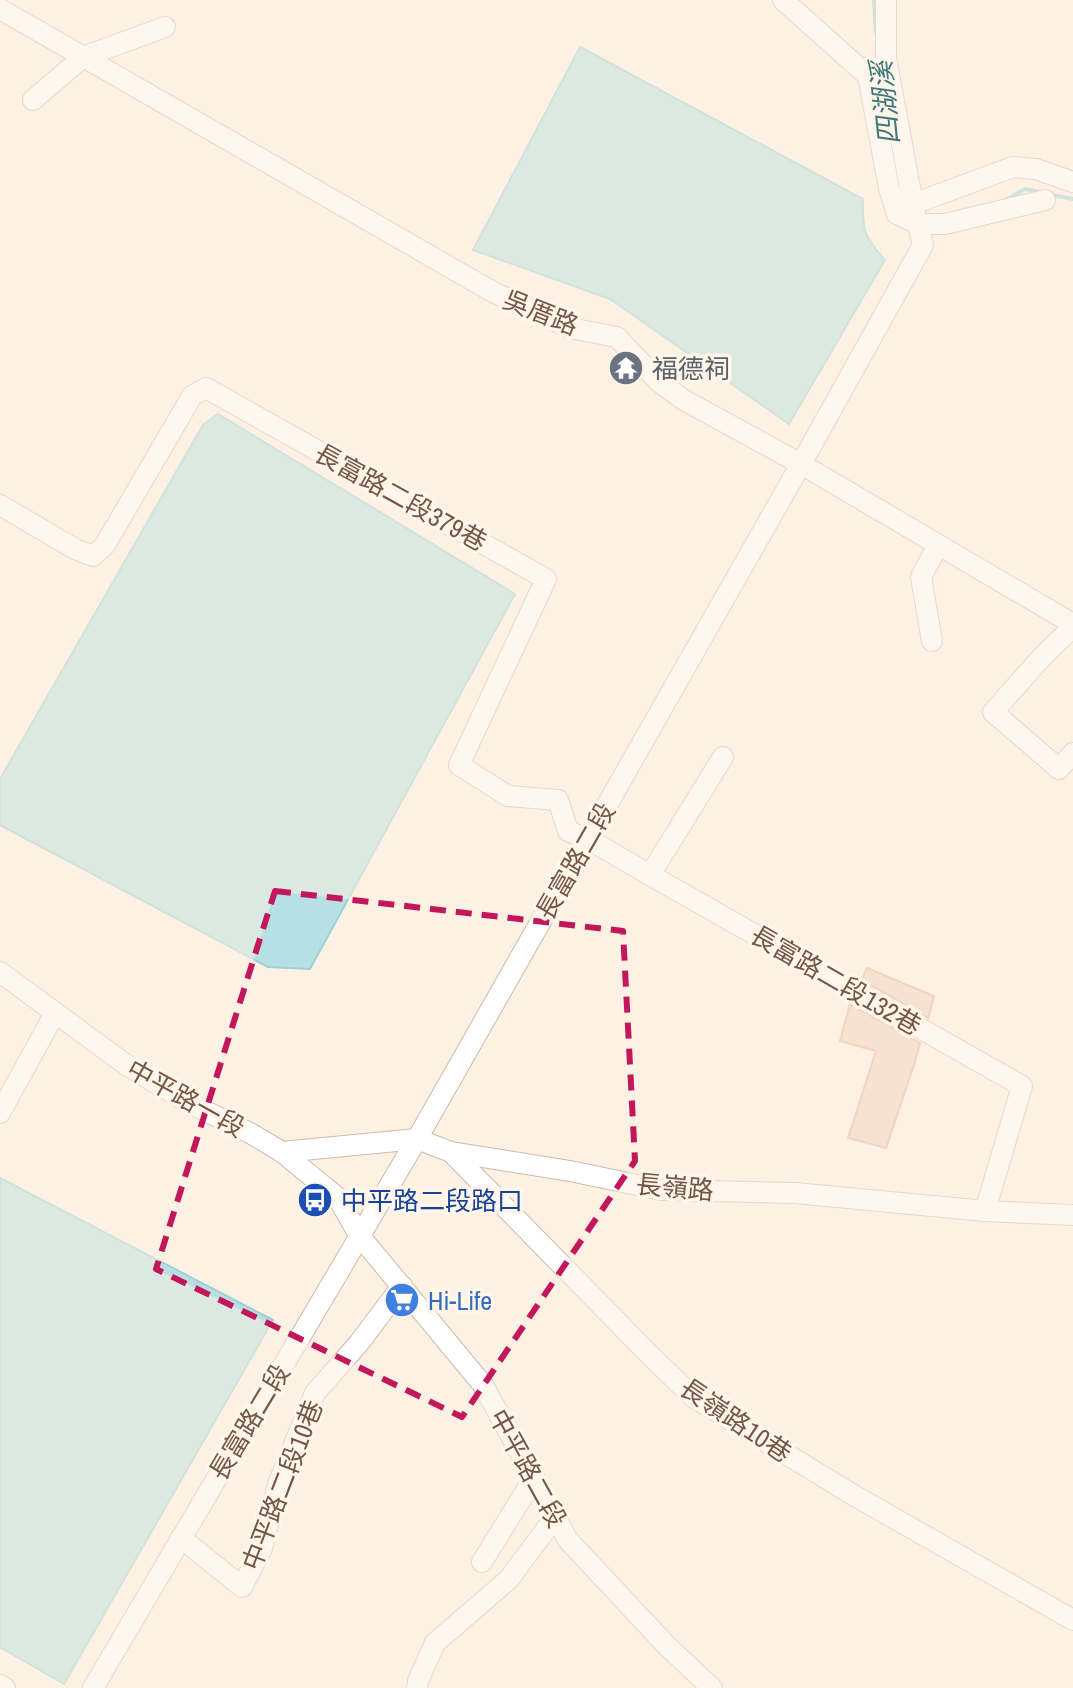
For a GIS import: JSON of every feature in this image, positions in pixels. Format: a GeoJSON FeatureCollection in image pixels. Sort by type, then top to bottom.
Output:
{"type":"FeatureCollection","features":[{"type":"Feature","properties":{"kind":"street"},"geometry":{"type":"LineString","coordinates":[[783,0],[868,76],[889,188],[897,214],[916,214],[945,224],[1045,200]]}},
{"type":"Feature","properties":{"kind":"street","name":"長富路二段"},"geometry":{"type":"LineString","coordinates":[[93,1688],[417,1139],[923,245],[886,58],[886,0]]}},
{"type":"Feature","properties":{"kind":"street","name":"吳厝路"},"geometry":{"type":"LineString","coordinates":[[0,9],[493,292],[570,328],[617,337],[658,381],[684,400],[801,464],[1073,625]]}},
{"type":"Feature","properties":{"kind":"street"},"geometry":{"type":"LineString","coordinates":[[33,100],[83,57],[165,27]]}},
{"type":"Feature","properties":{"kind":"street"},"geometry":{"type":"LineString","coordinates":[[916,214],[1013,167],[1036,169],[1073,182]]}},
{"type":"Feature","properties":{"kind":"street","name":"長富路二段379巷"},"geometry":{"type":"LineString","coordinates":[[0,505],[75,549],[93,556],[105,545],[192,396],[206,388],[546,579],[459,765],[508,796],[558,800],[568,831],[588,839]]}},
{"type":"Feature","properties":{"kind":"street"},"geometry":{"type":"LineString","coordinates":[[932,641],[921,577],[938,545]]}},
{"type":"Feature","properties":{"kind":"street"},"geometry":{"type":"LineString","coordinates":[[1073,625],[993,712],[1059,769],[1073,753]]}},
{"type":"Feature","properties":{"kind":"street"},"geometry":{"type":"LineString","coordinates":[[650,875],[723,757]]}},
{"type":"Feature","properties":{"kind":"street","name":"長富路二段132巷"},"geometry":{"type":"LineString","coordinates":[[588,839],[1022,1086],[985,1211]]}},
{"type":"Feature","properties":{"kind":"street","name":"中平路一段"},"geometry":{"type":"LineString","coordinates":[[0,972],[125,1064],[185,1101],[282,1152],[338,1198],[359,1235]]}},
{"type":"Feature","properties":{"kind":"street"},"geometry":{"type":"LineString","coordinates":[[0,1113],[55,1013]]}},
{"type":"Feature","properties":{"kind":"street","name":"長嶺路"},"geometry":{"type":"LineString","coordinates":[[282,1152],[417,1139],[451,1152],[570,1171],[661,1190],[795,1193],[985,1211],[1073,1215]]}},
{"type":"Feature","properties":{"kind":"street","name":"長嶺路10巷"},"geometry":{"type":"LineString","coordinates":[[451,1152],[693,1397],[855,1496],[1073,1620]]}},
{"type":"Feature","properties":{"kind":"street","name":"中平路二段"},"geometry":{"type":"LineString","coordinates":[[359,1235],[483,1385],[568,1540],[667,1646],[712,1688]]}},
{"type":"Feature","properties":{"kind":"street","name":"中平路二段10巷"},"geometry":{"type":"LineString","coordinates":[[181,1538],[242,1587],[262,1548],[278,1484],[315,1393],[359,1343],[402,1286]]}},
{"type":"Feature","properties":{"kind":"street"},"geometry":{"type":"LineString","coordinates":[[482,1562],[534,1478]]}},
{"type":"Feature","properties":{"kind":"street"},"geometry":{"type":"LineString","coordinates":[[417,1688],[435,1643],[509,1579],[555,1517]]}},
{"type":"Feature","properties":{"kind":"highlighted area"},"geometry":{"type":"Polygon","coordinates":[[[275,891],[623,931],[635,1161],[462,1417],[156,1269],[275,891]]]}},
{"type":"Feature","properties":{"kind":"water"},"geometry":{"type":"Polygon","coordinates":[[[580,47],[863,199],[866,232],[885,260],[789,424],[610,299],[473,250],[580,47]]]}},
{"type":"Feature","properties":{"kind":"water"},"geometry":{"type":"Polygon","coordinates":[[[218,414],[515,594],[310,969],[268,967],[0,825],[0,779],[203,425],[218,414]]]}},
{"type":"Feature","properties":{"kind":"water"},"geometry":{"type":"Polygon","coordinates":[[[0,1178],[273,1320],[64,1684],[0,1647],[0,1178]]]}},
{"type":"Feature","properties":{"kind":"building"},"geometry":{"type":"Polygon","coordinates":[[[867,968],[934,996],[928,1018],[862,980],[867,968]]]}},
{"type":"Feature","properties":{"kind":"building"},"geometry":{"type":"Polygon","coordinates":[[[850,1004],[920,1043],[886,1148],[848,1138],[876,1051],[840,1041],[850,1004]]]}},
{"type":"Feature","properties":{"kind":"waterway","name":"四湖溪"},"geometry":{"type":"LineString","coordinates":[[874,0],[876,33]]}},
{"type":"Feature","properties":{"kind":"waterway","name":"四湖溪"},"geometry":{"type":"LineString","coordinates":[[884,98],[886,117]]}},
{"type":"Feature","properties":{"kind":"waterway","name":"四湖溪"},"geometry":{"type":"LineString","coordinates":[[1004,201],[1025,189],[1039,192]]}},
{"type":"Feature","properties":{"kind":"waterway","name":"四湖溪"},"geometry":{"type":"LineString","coordinates":[[1048,194],[1073,199]]}},
{"type":"Feature","properties":{"kind":"place","name":"福德祠"},"geometry":{"type":"Point","coordinates":[626,368]}},
{"type":"Feature","properties":{"kind":"place","name":"中平路二段路口"},"geometry":{"type":"Point","coordinates":[315,1200]}},
{"type":"Feature","properties":{"kind":"place","name":"Hi-Life"},"geometry":{"type":"Point","coordinates":[402,1300]}}]}
